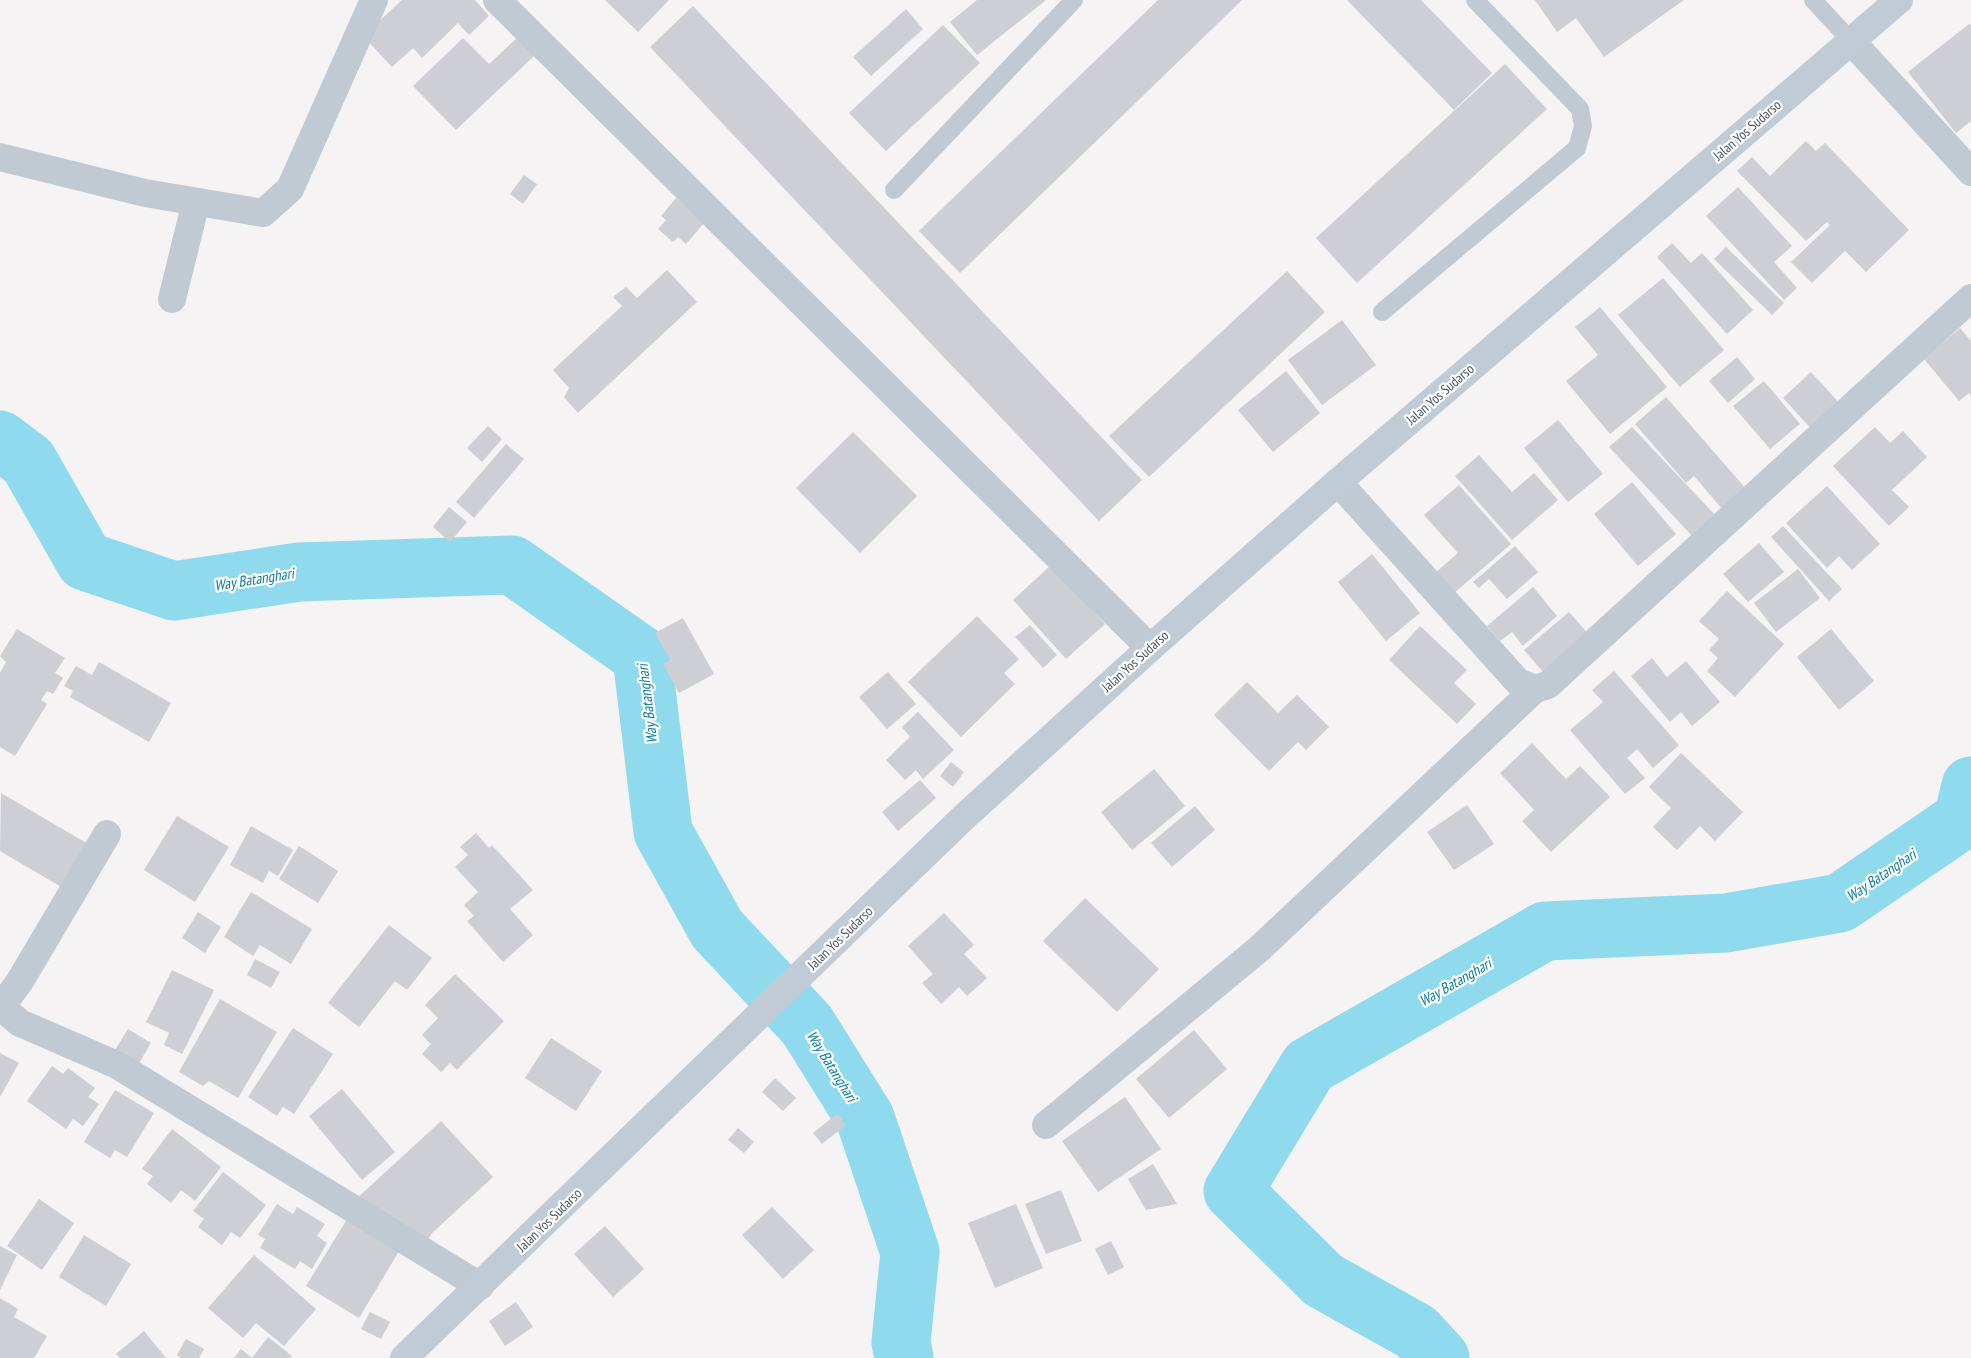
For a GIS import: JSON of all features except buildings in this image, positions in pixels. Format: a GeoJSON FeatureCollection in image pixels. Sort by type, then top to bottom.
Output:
{"type":"FeatureCollection","features":[{"type":"Feature","properties":{"kind":"street"},"geometry":{"type":"LineString","coordinates":[[0,157],[146,193],[263,213],[290,189],[374,0]]}},
{"type":"Feature","properties":{"kind":"street"},"geometry":{"type":"LineString","coordinates":[[497,0],[1150,648]]}},
{"type":"Feature","properties":{"kind":"street","name":"Jalan Yos Sudarso"},"geometry":{"type":"LineString","coordinates":[[404,1358],[964,818],[1150,648],[1338,482],[1899,0]]}},
{"type":"Feature","properties":{"kind":"street"},"geometry":{"type":"LineString","coordinates":[[1851,41],[1971,172]]}},
{"type":"Feature","properties":{"kind":"street"},"geometry":{"type":"LineString","coordinates":[[172,299],[196,202]]}},
{"type":"Feature","properties":{"kind":"street"},"geometry":{"type":"LineString","coordinates":[[1046,1124],[1259,950],[1535,690],[1548,685],[1971,298]]}},
{"type":"Feature","properties":{"kind":"street"},"geometry":{"type":"LineString","coordinates":[[1338,482],[1518,682],[1535,690]]}},
{"type":"Feature","properties":{"kind":"street"},"geometry":{"type":"LineString","coordinates":[[107,834],[20,981],[1,1006],[20,1023],[117,1065],[480,1286]]}},
{"type":"Feature","properties":{"kind":"lane"},"geometry":{"type":"LineString","coordinates":[[894,190],[1074,0]]}},
{"type":"Feature","properties":{"kind":"lane"},"geometry":{"type":"LineString","coordinates":[[1382,312],[1577,148],[1583,126],[1580,109],[1474,0]]}},
{"type":"Feature","properties":{"kind":"lane"},"geometry":{"type":"LineString","coordinates":[[1812,0],[1851,41]]}},
{"type":"Feature","properties":{"kind":"waterway","name":"Way Batanghari"},"geometry":{"type":"LineString","coordinates":[[0,440],[28,461],[85,561],[174,591],[299,572],[512,565],[642,656],[663,832],[717,929],[807,1025],[865,1118],[910,1252],[901,1342],[904,1358]]}},
{"type":"Feature","properties":{"kind":"waterway","name":"Way Batanghari"},"geometry":{"type":"LineString","coordinates":[[1440,1358],[1416,1332],[1323,1280],[1233,1191],[1309,1066],[1545,931],[1726,923],[1840,903],[1963,819],[1971,786]]}}]}
